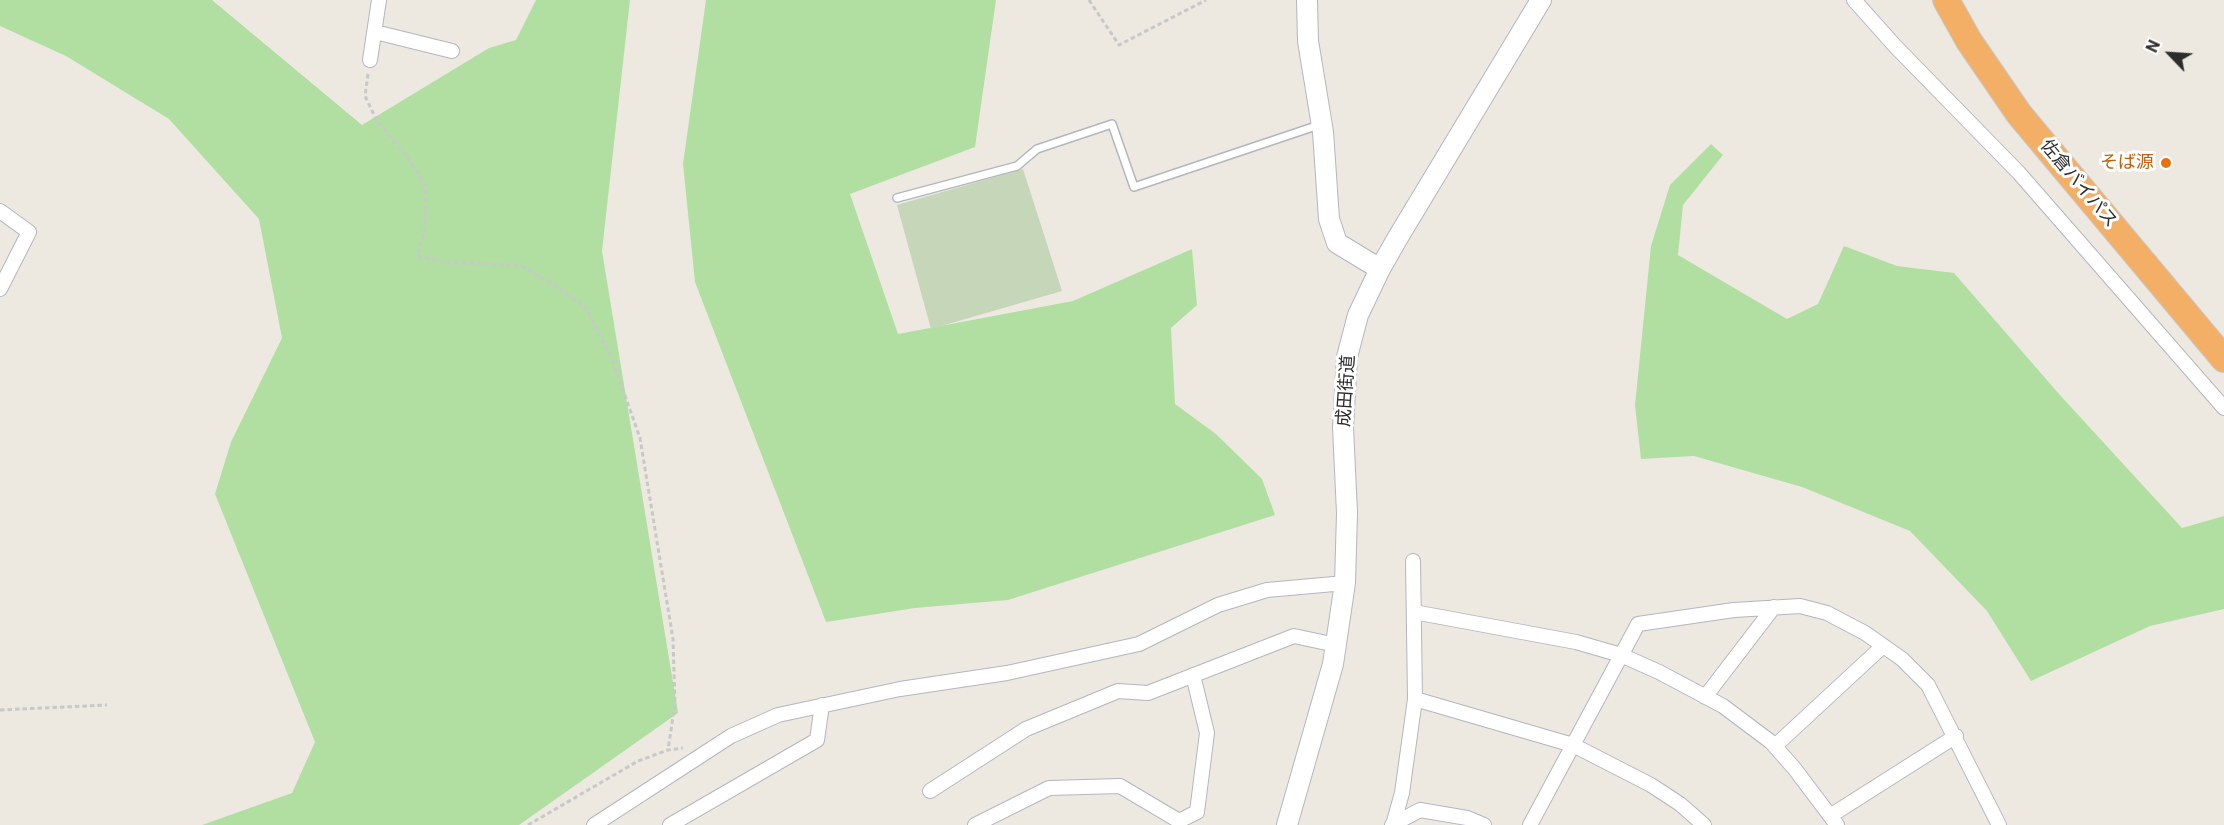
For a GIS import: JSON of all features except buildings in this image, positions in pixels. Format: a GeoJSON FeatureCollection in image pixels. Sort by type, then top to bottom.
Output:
{"type":"FeatureCollection","features":[{"type":"Feature","properties":{"kind":"highway","name":"佐倉バイパス"},"geometry":{"type":"LineString","coordinates":[[1946,0],[1969,41],[2019,114],[2224,359]]}},
{"type":"Feature","properties":{"kind":"street"},"geometry":{"type":"LineString","coordinates":[[370,60],[379,0]]}},
{"type":"Feature","properties":{"kind":"street"},"geometry":{"type":"LineString","coordinates":[[1307,0],[1308,41],[1321,124],[1329,219],[1337,243],[1380,268]]}},
{"type":"Feature","properties":{"kind":"street","name":"成田街道"},"geometry":{"type":"LineString","coordinates":[[1287,825],[1330,675],[1345,583],[1347,513],[1343,427],[1347,357],[1358,315],[1380,268],[1541,0]]}},
{"type":"Feature","properties":{"kind":"street"},"geometry":{"type":"LineString","coordinates":[[1854,0],[1895,46],[2019,173],[2224,408]]}},
{"type":"Feature","properties":{"kind":"street"},"geometry":{"type":"LineString","coordinates":[[375,32],[452,51]]}},
{"type":"Feature","properties":{"kind":"street"},"geometry":{"type":"LineString","coordinates":[[0,211],[29,232],[0,289]]}},
{"type":"Feature","properties":{"kind":"street"},"geometry":{"type":"LineString","coordinates":[[1392,825],[1402,793],[1415,699],[1413,561]]}},
{"type":"Feature","properties":{"kind":"street"},"geometry":{"type":"LineString","coordinates":[[594,825],[731,736],[778,714],[900,689],[1007,673],[1139,644],[1218,605],[1267,590],[1345,583]]}},
{"type":"Feature","properties":{"kind":"street"},"geometry":{"type":"LineString","coordinates":[[1530,825],[1638,624],[1734,610],[1800,606],[1827,613],[1865,633],[1902,659],[1928,685],[1956,736],[1999,825]]}},
{"type":"Feature","properties":{"kind":"street"},"geometry":{"type":"LineString","coordinates":[[1705,697],[1774,607]]}},
{"type":"Feature","properties":{"kind":"street"},"geometry":{"type":"LineString","coordinates":[[1414,612],[1576,642],[1621,656],[1659,672],[1723,706],[1775,746],[1833,820],[1956,736]]}},
{"type":"Feature","properties":{"kind":"street"},"geometry":{"type":"LineString","coordinates":[[930,791],[1026,729],[1118,691],[1148,693],[1294,636],[1336,645]]}},
{"type":"Feature","properties":{"kind":"street"},"geometry":{"type":"LineString","coordinates":[[1775,746],[1883,646]]}},
{"type":"Feature","properties":{"kind":"street"},"geometry":{"type":"LineString","coordinates":[[975,825],[1049,788],[1120,786],[1179,821],[1197,812],[1207,733],[1193,675]]}},
{"type":"Feature","properties":{"kind":"street"},"geometry":{"type":"LineString","coordinates":[[1415,699],[1573,745],[1650,785],[1680,804],[1704,825]]}},
{"type":"Feature","properties":{"kind":"street"},"geometry":{"type":"LineString","coordinates":[[670,825],[817,740],[822,705]]}},
{"type":"Feature","properties":{"kind":"street"},"geometry":{"type":"LineString","coordinates":[[1392,825],[1420,810],[1467,818],[1484,825]]}},
{"type":"Feature","properties":{"kind":"lane"},"geometry":{"type":"LineString","coordinates":[[897,198],[1017,166],[1037,149],[1112,124],[1134,187],[1321,124]]}},
{"type":"Feature","properties":{"kind":"path"},"geometry":{"type":"LineString","coordinates":[[1089,0],[1119,45],[1206,0]]}},
{"type":"Feature","properties":{"kind":"path"},"geometry":{"type":"LineString","coordinates":[[370,60],[365,96],[377,121],[409,159],[425,186],[425,229],[417,256],[452,263],[520,266],[554,285],[586,308],[612,359],[640,438],[673,639],[675,704],[668,750],[638,761],[528,825]]}},
{"type":"Feature","properties":{"kind":"path"},"geometry":{"type":"LineString","coordinates":[[0,710],[107,705]]}},
{"type":"Feature","properties":{"kind":"green space"},"geometry":{"type":"Polygon","coordinates":[[[0,0],[212,0],[362,125],[489,48],[516,40],[536,0],[630,0],[602,251],[678,713],[519,825],[202,825],[292,793],[315,742],[215,494],[231,442],[282,338],[259,219],[169,119],[66,56],[0,26],[0,0]]]}},
{"type":"Feature","properties":{"kind":"green space"},"geometry":{"type":"Polygon","coordinates":[[[706,0],[996,0],[975,147],[850,194],[898,334],[1073,301],[1192,249],[1197,305],[1171,328],[1175,404],[1216,434],[1262,479],[1275,515],[1008,600],[915,608],[826,622],[695,282],[683,164],[706,0]]]}},
{"type":"Feature","properties":{"kind":"green space"},"geometry":{"type":"Polygon","coordinates":[[[1711,144],[1723,155],[1683,205],[1678,255],[1787,319],[1818,304],[1844,246],[1897,266],[1954,273],[2059,394],[2182,528],[2224,516],[2224,609],[2150,626],[2031,681],[1987,611],[1910,531],[1802,487],[1694,456],[1641,459],[1635,405],[1651,246],[1670,185],[1711,144]]]}},
{"type":"Feature","properties":{"kind":"green space"},"geometry":{"type":"Polygon","coordinates":[[[1023,169],[1062,291],[931,329],[897,205],[1023,169]]]}},
{"type":"Feature","properties":{"kind":"place","name":"そば源"},"geometry":{"type":"Point","coordinates":[2166,163]}}]}
